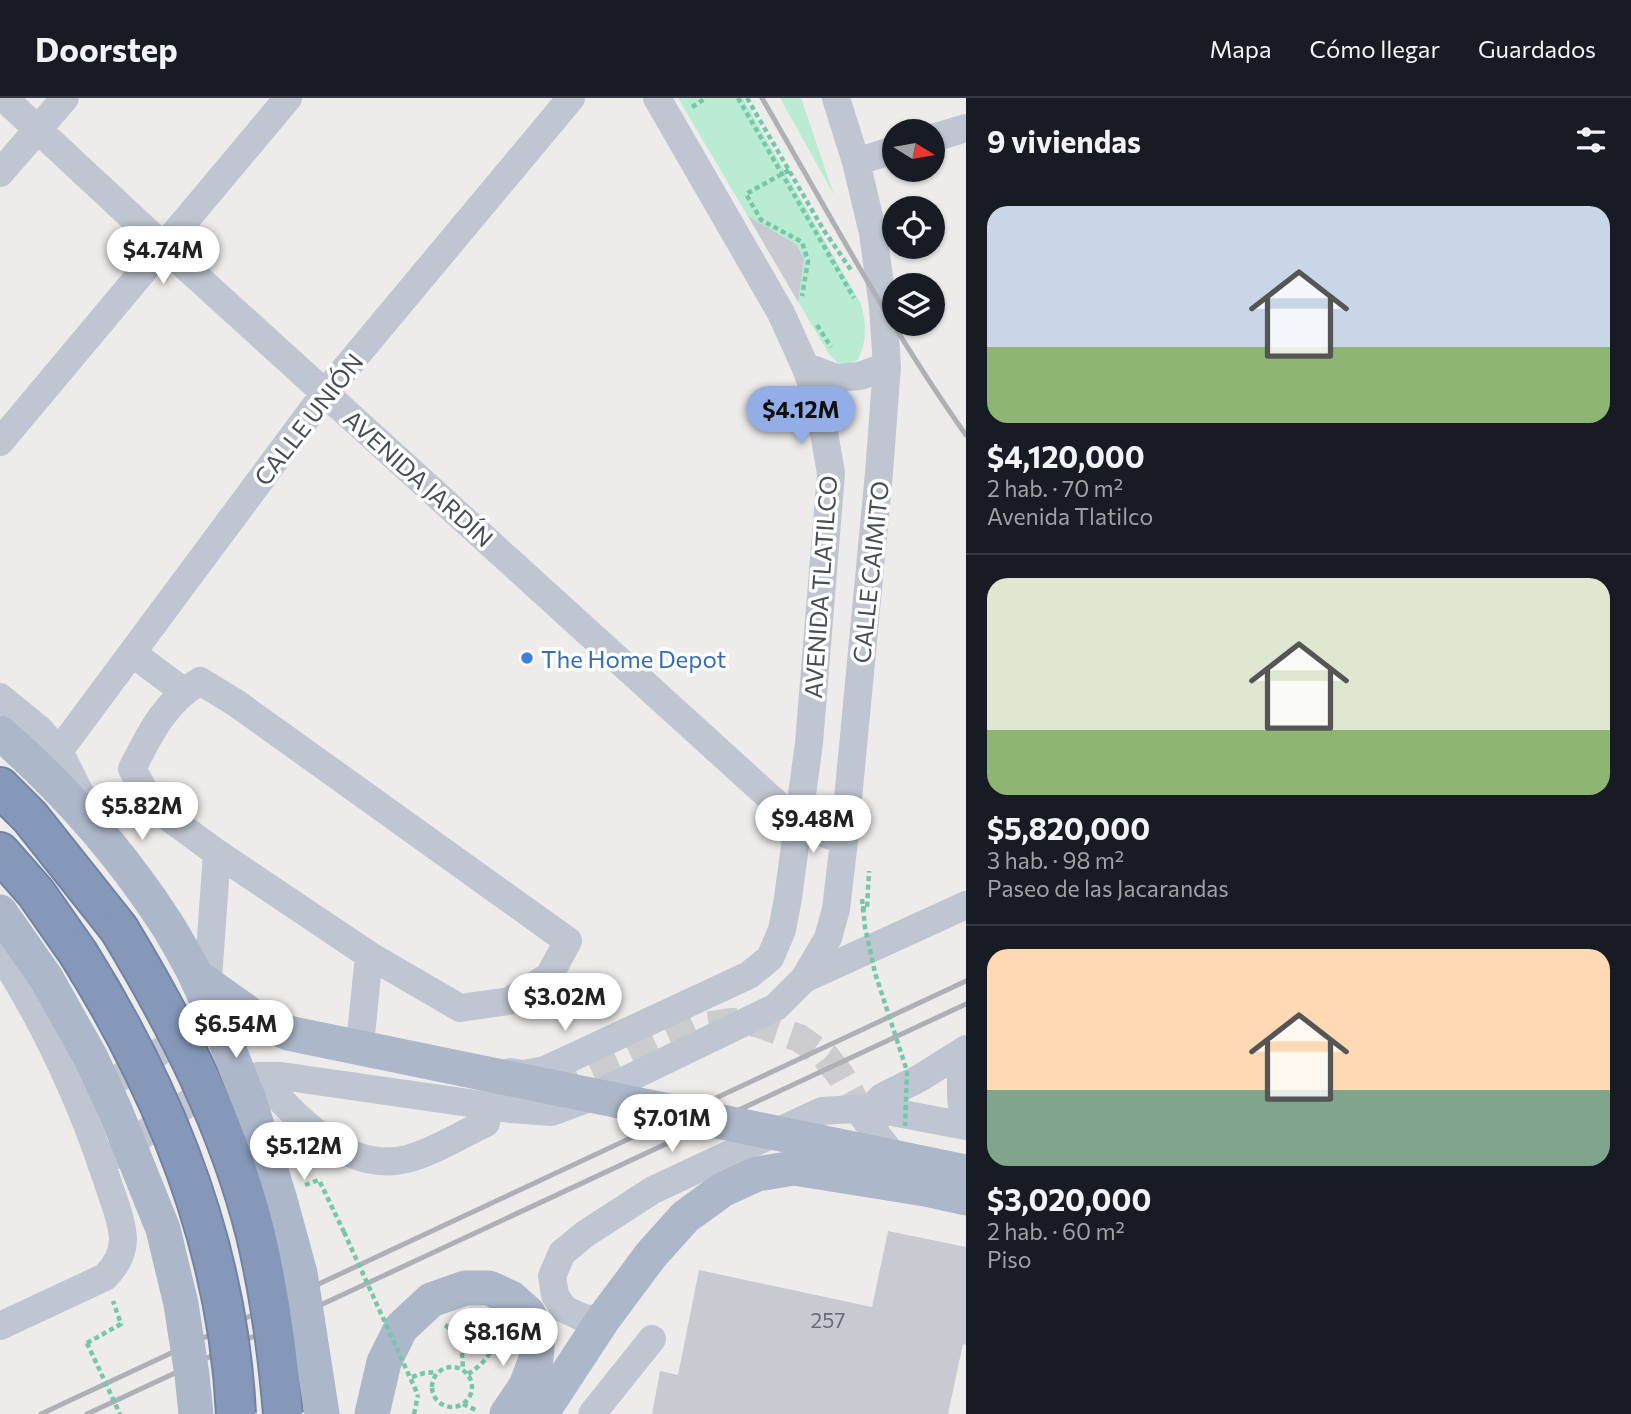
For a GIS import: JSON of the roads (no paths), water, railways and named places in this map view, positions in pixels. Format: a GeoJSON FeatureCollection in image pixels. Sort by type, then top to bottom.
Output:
{"type":"FeatureCollection","features":[{"type":"Feature","properties":{"kind":"highway"},"geometry":{"type":"LineString","coordinates":[[0,787],[30,817],[119,929],[179,1034],[208,1095],[240,1179],[256,1234],[278,1362],[283,1414]]}},
{"type":"Feature","properties":{"kind":"highway"},"geometry":{"type":"LineString","coordinates":[[0,852],[36,893],[106,997],[163,1109],[189,1177],[224,1305],[236,1414]]}},
{"type":"Feature","properties":{"kind":"main road"},"geometry":{"type":"LineString","coordinates":[[0,733],[25,755],[89,822],[131,873],[202,977],[249,1100],[280,1200],[300,1273],[322,1414]]}},
{"type":"Feature","properties":{"kind":"main road"},"geometry":{"type":"LineString","coordinates":[[0,912],[46,978],[91,1058],[116,1110],[163,1229],[181,1304],[196,1414]]}},
{"type":"Feature","properties":{"kind":"main road"},"geometry":{"type":"LineString","coordinates":[[202,977],[258,1020],[288,1033],[966,1172]]}},
{"type":"Feature","properties":{"kind":"main road"},"geometry":{"type":"LineString","coordinates":[[541,1414],[604,1318],[651,1255],[685,1217],[722,1189],[757,1174],[794,1168],[966,1198]]}},
{"type":"Feature","properties":{"kind":"main road"},"geometry":{"type":"LineString","coordinates":[[372,1414],[384,1362],[401,1328],[430,1300],[465,1288],[489,1288],[511,1298],[528,1313],[538,1334],[536,1359],[526,1386],[508,1414]]}},
{"type":"Feature","properties":{"kind":"street","name":"AVENIDA JARDÍN"},"geometry":{"type":"LineString","coordinates":[[4,98],[164,247],[799,824],[844,841]]}},
{"type":"Feature","properties":{"kind":"street"},"geometry":{"type":"LineString","coordinates":[[0,173],[65,98]]}},
{"type":"Feature","properties":{"kind":"street"},"geometry":{"type":"LineString","coordinates":[[0,442],[288,98]]}},
{"type":"Feature","properties":{"kind":"street","name":"CALLE UNIÓN"},"geometry":{"type":"LineString","coordinates":[[58,751],[325,393],[571,98]]}},
{"type":"Feature","properties":{"kind":"street","name":"AVENIDA TLATILCO"},"geometry":{"type":"LineString","coordinates":[[229,1007],[253,1023],[499,1072],[524,1074],[545,1070],[749,975],[769,958],[782,930],[799,824],[810,730],[831,473],[819,404],[781,313],[657,98]]}},
{"type":"Feature","properties":{"kind":"street","name":"CALLE CAIMITO"},"geometry":{"type":"LineString","coordinates":[[804,979],[828,938],[835,909],[878,486],[887,366],[883,307],[873,233],[856,162],[836,98]]}},
{"type":"Feature","properties":{"kind":"street"},"geometry":{"type":"LineString","coordinates":[[945,134],[966,128]]}},
{"type":"Feature","properties":{"kind":"street"},"geometry":{"type":"LineString","coordinates":[[856,162],[882,154]]}},
{"type":"Feature","properties":{"kind":"street"},"geometry":{"type":"LineString","coordinates":[[805,366],[836,379],[860,376],[887,366]]}},
{"type":"Feature","properties":{"kind":"street"},"geometry":{"type":"LineString","coordinates":[[132,653],[183,691]]}},
{"type":"Feature","properties":{"kind":"street"},"geometry":{"type":"LineString","coordinates":[[200,681],[236,703],[568,942],[549,976],[509,1001],[460,1008],[369,955],[217,853],[153,806],[132,769],[156,723],[183,691],[200,681]]}},
{"type":"Feature","properties":{"kind":"street"},"geometry":{"type":"LineString","coordinates":[[0,697],[38,728],[58,751],[85,805],[189,948],[202,977],[229,1007]]}},
{"type":"Feature","properties":{"kind":"street"},"geometry":{"type":"LineString","coordinates":[[202,977],[217,853]]}},
{"type":"Feature","properties":{"kind":"street"},"geometry":{"type":"LineString","coordinates":[[102,1164],[197,1097],[227,1082],[258,1076],[281,1076],[510,1109],[552,1112],[584,1100],[776,1007],[804,979],[966,905]]}},
{"type":"Feature","properties":{"kind":"street"},"geometry":{"type":"LineString","coordinates":[[0,953],[18,981],[69,1079],[102,1164],[121,1222],[123,1241],[116,1266],[105,1277],[0,1326]]}},
{"type":"Feature","properties":{"kind":"street"},"geometry":{"type":"LineString","coordinates":[[360,1045],[369,955]]}},
{"type":"Feature","properties":{"kind":"street"},"geometry":{"type":"LineString","coordinates":[[86,1121],[93,1101],[102,1089],[229,1007]]}},
{"type":"Feature","properties":{"kind":"street"},"geometry":{"type":"LineString","coordinates":[[197,1097],[229,1007]]}},
{"type":"Feature","properties":{"kind":"street"},"geometry":{"type":"LineString","coordinates":[[868,1113],[883,1097],[966,1051]]}},
{"type":"Feature","properties":{"kind":"street"},"geometry":{"type":"LineString","coordinates":[[604,1318],[586,1319],[564,1310],[555,1295],[552,1276],[562,1253],[585,1234],[653,1190],[822,1111],[868,1113],[965,1125],[961,1068],[966,1051]]}},
{"type":"Feature","properties":{"kind":"street"},"geometry":{"type":"LineString","coordinates":[[258,1076],[317,1135],[341,1149],[386,1162],[407,1159],[428,1151],[486,1123]]}},
{"type":"Feature","properties":{"kind":"street"},"geometry":{"type":"LineString","coordinates":[[868,1113],[900,1164],[925,1189]]}},
{"type":"Feature","properties":{"kind":"street"},"geometry":{"type":"LineString","coordinates":[[592,1414],[652,1339]]}},
{"type":"Feature","properties":{"kind":"tunnel"},"geometry":{"type":"LineString","coordinates":[[555,1092],[698,1027],[731,1022],[756,1023],[799,1038],[826,1057],[841,1076],[864,1118]]}},
{"type":"Feature","properties":{"kind":"railway"},"geometry":{"type":"LineString","coordinates":[[762,98],[885,311],[966,435]]}},
{"type":"Feature","properties":{"kind":"railway"},"geometry":{"type":"LineString","coordinates":[[41,1414],[966,981]]}},
{"type":"Feature","properties":{"kind":"railway"},"geometry":{"type":"LineString","coordinates":[[87,1414],[966,1004]]}},
{"type":"Feature","properties":{"kind":"place","name":"The Home Depot"},"geometry":{"type":"Point","coordinates":[527,658]}}]}
